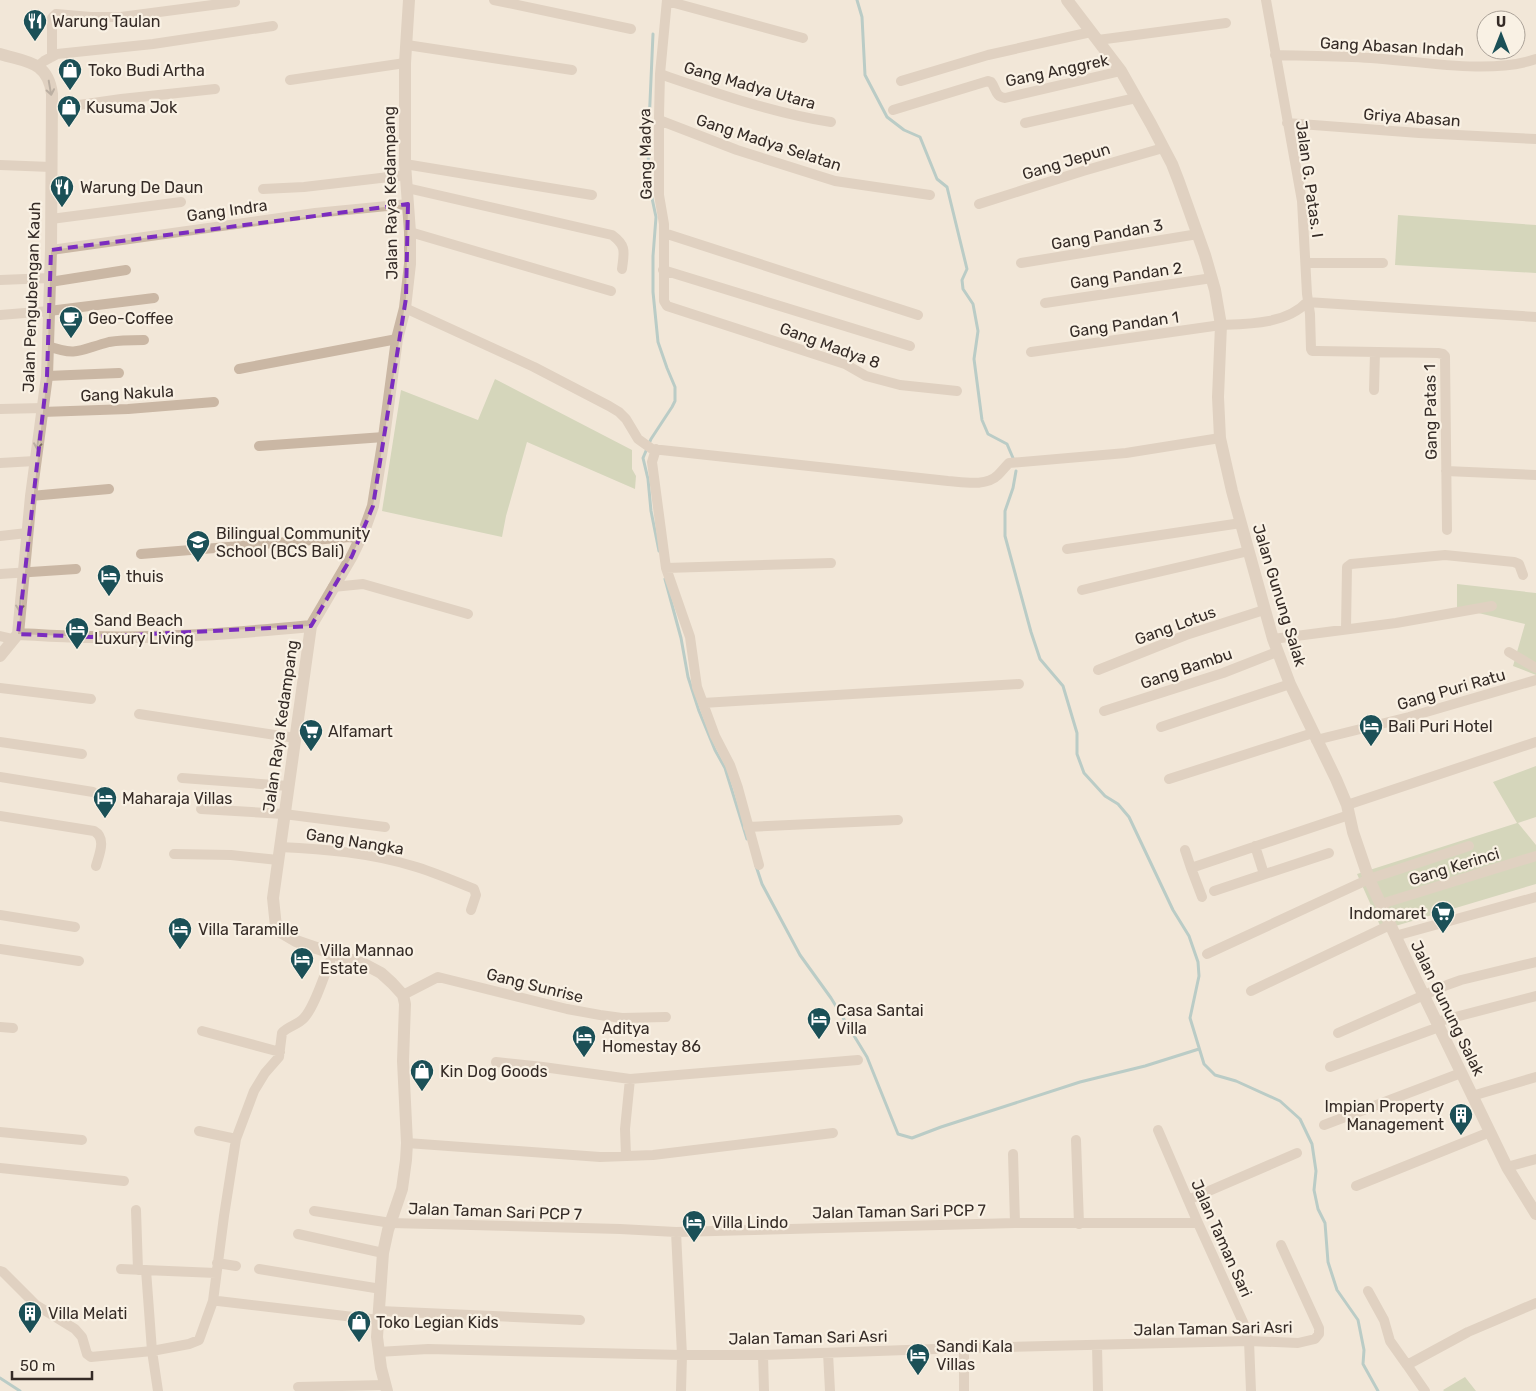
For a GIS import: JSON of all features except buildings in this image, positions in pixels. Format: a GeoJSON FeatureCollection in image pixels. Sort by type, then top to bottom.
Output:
{"type":"FeatureCollection","features":[{"type":"Feature","properties":{"kind":"street","name":"Jalan Raya Kedampang"},"geometry":{"type":"LineString","coordinates":[[403,995],[382,973],[285,936],[276,927],[273,898],[311,626],[360,540],[369,520],[384,437],[397,339],[405,308],[410,264],[406,175],[405,63],[409,0]]}},
{"type":"Feature","properties":{"kind":"street"},"geometry":{"type":"LineString","coordinates":[[494,0],[632,29]]}},
{"type":"Feature","properties":{"kind":"street"},"geometry":{"type":"LineString","coordinates":[[667,0],[803,38]]}},
{"type":"Feature","properties":{"kind":"street","name":"Gang Madya"},"geometry":{"type":"LineString","coordinates":[[667,0],[660,74],[659,120],[659,195],[664,224],[664,301],[667,306]]}},
{"type":"Feature","properties":{"kind":"street","name":"Jalan Gunung Salak"},"geometry":{"type":"LineString","coordinates":[[1067,0],[1121,71],[1172,164],[1179,182],[1212,278],[1221,325],[1218,397],[1220,438],[1232,491],[1273,639],[1290,684],[1336,779],[1348,810],[1369,879],[1507,1167],[1536,1214]]}},
{"type":"Feature","properties":{"kind":"street","name":"Jalan G. Patas. I"},"geometry":{"type":"LineString","coordinates":[[1266,0],[1302,201],[1307,302]]}},
{"type":"Feature","properties":{"kind":"street"},"geometry":{"type":"LineString","coordinates":[[52,57],[52,18],[56,14],[121,17],[236,2]]}},
{"type":"Feature","properties":{"kind":"street"},"geometry":{"type":"LineString","coordinates":[[901,81],[988,55],[1094,36],[1226,23]]}},
{"type":"Feature","properties":{"kind":"street"},"geometry":{"type":"LineString","coordinates":[[0,54],[38,66],[57,54],[153,44],[273,26]]}},
{"type":"Feature","properties":{"kind":"street"},"geometry":{"type":"LineString","coordinates":[[407,45],[572,70]]}},
{"type":"Feature","properties":{"kind":"street","name":"Gang Abasan Indah"},"geometry":{"type":"LineString","coordinates":[[1275,55],[1370,58],[1482,66],[1514,64],[1536,58]]}},
{"type":"Feature","properties":{"kind":"street"},"geometry":{"type":"LineString","coordinates":[[290,80],[405,63]]}},
{"type":"Feature","properties":{"kind":"street","name":"Jalan Pengubengan Kauh"},"geometry":{"type":"LineString","coordinates":[[16,636],[35,461],[47,376],[51,250],[51,84],[38,66]]}},
{"type":"Feature","properties":{"kind":"street","name":"Gang Anggrek"},"geometry":{"type":"LineString","coordinates":[[893,110],[988,81],[994,85],[996,94],[1005,98],[1121,71]]}},
{"type":"Feature","properties":{"kind":"street","name":"Gang Madya Utara"},"geometry":{"type":"LineString","coordinates":[[660,74],[771,109],[831,122]]}},
{"type":"Feature","properties":{"kind":"street"},"geometry":{"type":"LineString","coordinates":[[51,109],[215,89]]}},
{"type":"Feature","properties":{"kind":"street"},"geometry":{"type":"LineString","coordinates":[[1025,123],[1136,98]]}},
{"type":"Feature","properties":{"kind":"street","name":"Gang Madya Selatan"},"geometry":{"type":"LineString","coordinates":[[659,120],[737,150],[835,181],[930,195]]}},
{"type":"Feature","properties":{"kind":"street","name":"Griya Abasan"},"geometry":{"type":"LineString","coordinates":[[1287,123],[1419,133],[1536,139]]}},
{"type":"Feature","properties":{"kind":"street","name":"Gang Jepun"},"geometry":{"type":"LineString","coordinates":[[980,204],[1163,148]]}},
{"type":"Feature","properties":{"kind":"street"},"geometry":{"type":"LineString","coordinates":[[0,165],[51,167]]}},
{"type":"Feature","properties":{"kind":"street"},"geometry":{"type":"LineString","coordinates":[[406,175],[612,235],[621,242],[624,249],[622,268]]}},
{"type":"Feature","properties":{"kind":"street"},"geometry":{"type":"LineString","coordinates":[[264,190],[406,175],[592,195]]}},
{"type":"Feature","properties":{"kind":"street"},"geometry":{"type":"LineString","coordinates":[[51,219],[181,202]]}},
{"type":"Feature","properties":{"kind":"street","name":"Gang Indra"},"geometry":{"type":"LineString","coordinates":[[51,250],[315,213],[408,204]]}},
{"type":"Feature","properties":{"kind":"street"},"geometry":{"type":"LineString","coordinates":[[410,232],[611,291]]}},
{"type":"Feature","properties":{"kind":"street"},"geometry":{"type":"LineString","coordinates":[[664,233],[918,315]]}},
{"type":"Feature","properties":{"kind":"street","name":"Gang Pandan 3"},"geometry":{"type":"LineString","coordinates":[[1021,263],[1198,234]]}},
{"type":"Feature","properties":{"kind":"street"},"geometry":{"type":"LineString","coordinates":[[1306,263],[1383,263]]}},
{"type":"Feature","properties":{"kind":"street"},"geometry":{"type":"LineString","coordinates":[[0,280],[50,280],[126,270]]}},
{"type":"Feature","properties":{"kind":"street"},"geometry":{"type":"LineString","coordinates":[[663,270],[910,346]]}},
{"type":"Feature","properties":{"kind":"street","name":"Gang Pandan 2"},"geometry":{"type":"LineString","coordinates":[[1045,302],[1212,278]]}},
{"type":"Feature","properties":{"kind":"street"},"geometry":{"type":"LineString","coordinates":[[0,315],[154,298]]}},
{"type":"Feature","properties":{"kind":"street"},"geometry":{"type":"LineString","coordinates":[[1221,325],[1251,324],[1277,319],[1298,310],[1307,302],[1536,318]]}},
{"type":"Feature","properties":{"kind":"street","name":"Gang Patas 1"},"geometry":{"type":"LineString","coordinates":[[1307,302],[1310,314],[1310,343],[1312,351],[1438,353],[1445,356],[1447,530]]}},
{"type":"Feature","properties":{"kind":"street","name":"Gang Madya 8"},"geometry":{"type":"LineString","coordinates":[[667,306],[845,364],[866,376],[900,385],[957,391]]}},
{"type":"Feature","properties":{"kind":"street"},"geometry":{"type":"LineString","coordinates":[[405,308],[534,367],[610,406],[626,419],[638,439],[651,447],[948,481],[979,482],[989,481],[998,475],[1009,463],[1126,453],[1220,438]]}},
{"type":"Feature","properties":{"kind":"street","name":"Gang Pandan 1"},"geometry":{"type":"LineString","coordinates":[[1031,352],[1221,325]]}},
{"type":"Feature","properties":{"kind":"street"},"geometry":{"type":"LineString","coordinates":[[239,369],[397,339]]}},
{"type":"Feature","properties":{"kind":"street"},"geometry":{"type":"LineString","coordinates":[[48,346],[70,352],[82,351],[111,342],[144,340]]}},
{"type":"Feature","properties":{"kind":"street"},"geometry":{"type":"LineString","coordinates":[[1374,390],[1375,352]]}},
{"type":"Feature","properties":{"kind":"street"},"geometry":{"type":"LineString","coordinates":[[47,376],[119,373]]}},
{"type":"Feature","properties":{"kind":"street","name":"Gang Nakula"},"geometry":{"type":"LineString","coordinates":[[0,409],[128,409],[214,402]]}},
{"type":"Feature","properties":{"kind":"street"},"geometry":{"type":"LineString","coordinates":[[259,446],[384,437]]}},
{"type":"Feature","properties":{"kind":"street"},"geometry":{"type":"LineString","coordinates":[[651,447],[666,568],[690,637],[696,682],[715,736],[730,766],[738,788],[759,865]]}},
{"type":"Feature","properties":{"kind":"street"},"geometry":{"type":"LineString","coordinates":[[0,463],[35,461]]}},
{"type":"Feature","properties":{"kind":"street"},"geometry":{"type":"LineString","coordinates":[[1446,471],[1536,475]]}},
{"type":"Feature","properties":{"kind":"street"},"geometry":{"type":"LineString","coordinates":[[31,496],[109,489]]}},
{"type":"Feature","properties":{"kind":"street"},"geometry":{"type":"LineString","coordinates":[[1067,549],[1241,523]]}},
{"type":"Feature","properties":{"kind":"street"},"geometry":{"type":"LineString","coordinates":[[0,536],[27,533]]}},
{"type":"Feature","properties":{"kind":"street"},"geometry":{"type":"LineString","coordinates":[[141,554],[350,537],[360,540]]}},
{"type":"Feature","properties":{"kind":"street"},"geometry":{"type":"LineString","coordinates":[[1082,590],[1249,551]]}},
{"type":"Feature","properties":{"kind":"street"},"geometry":{"type":"LineString","coordinates":[[1346,630],[1348,567],[1351,564],[1451,555],[1514,562],[1519,564],[1523,575]]}},
{"type":"Feature","properties":{"kind":"street"},"geometry":{"type":"LineString","coordinates":[[666,568],[831,563]]}},
{"type":"Feature","properties":{"kind":"street"},"geometry":{"type":"LineString","coordinates":[[0,574],[76,569]]}},
{"type":"Feature","properties":{"kind":"street"},"geometry":{"type":"LineString","coordinates":[[333,586],[363,584],[468,614]]}},
{"type":"Feature","properties":{"kind":"street"},"geometry":{"type":"LineString","coordinates":[[1273,639],[1396,623],[1492,606]]}},
{"type":"Feature","properties":{"kind":"street","name":"Gang Lotus"},"geometry":{"type":"LineString","coordinates":[[1098,670],[1186,635],[1264,610]]}},
{"type":"Feature","properties":{"kind":"street"},"geometry":{"type":"LineString","coordinates":[[0,636],[153,637],[311,626]]}},
{"type":"Feature","properties":{"kind":"street"},"geometry":{"type":"LineString","coordinates":[[0,656],[16,636]]}},
{"type":"Feature","properties":{"kind":"street","name":"Gang Bambu"},"geometry":{"type":"LineString","coordinates":[[1104,711],[1223,673],[1278,652]]}},
{"type":"Feature","properties":{"kind":"street","name":"Gang Puri Ratu"},"geometry":{"type":"LineString","coordinates":[[1509,652],[1536,668]]}},
{"type":"Feature","properties":{"kind":"street","name":"Gang Puri Ratu"},"geometry":{"type":"LineString","coordinates":[[1169,779],[1315,737],[1409,716],[1536,680]]}},
{"type":"Feature","properties":{"kind":"street"},"geometry":{"type":"LineString","coordinates":[[703,703],[1019,684]]}},
{"type":"Feature","properties":{"kind":"street"},"geometry":{"type":"LineString","coordinates":[[1161,727],[1290,684]]}},
{"type":"Feature","properties":{"kind":"street"},"geometry":{"type":"LineString","coordinates":[[0,688],[91,699]]}},
{"type":"Feature","properties":{"kind":"street"},"geometry":{"type":"LineString","coordinates":[[139,714],[295,738]]}},
{"type":"Feature","properties":{"kind":"street"},"geometry":{"type":"LineString","coordinates":[[0,742],[82,754]]}},
{"type":"Feature","properties":{"kind":"street"},"geometry":{"type":"LineString","coordinates":[[1191,868],[1536,742]]}},
{"type":"Feature","properties":{"kind":"street"},"geometry":{"type":"LineString","coordinates":[[0,777],[93,792]]}},
{"type":"Feature","properties":{"kind":"street"},"geometry":{"type":"LineString","coordinates":[[182,778],[288,786]]}},
{"type":"Feature","properties":{"kind":"street"},"geometry":{"type":"LineString","coordinates":[[201,810],[284,814],[385,827]]}},
{"type":"Feature","properties":{"kind":"street"},"geometry":{"type":"LineString","coordinates":[[0,816],[94,831],[98,834],[101,844],[96,866]]}},
{"type":"Feature","properties":{"kind":"street"},"geometry":{"type":"LineString","coordinates":[[748,827],[898,820]]}},
{"type":"Feature","properties":{"kind":"street"},"geometry":{"type":"LineString","coordinates":[[1255,846],[1264,874]]}},
{"type":"Feature","properties":{"kind":"street"},"geometry":{"type":"LineString","coordinates":[[1207,954],[1369,879],[1469,846]]}},
{"type":"Feature","properties":{"kind":"street","name":"Gang Nangka"},"geometry":{"type":"LineString","coordinates":[[280,847],[310,848],[378,858],[414,866],[475,890],[476,895],[472,910]]}},
{"type":"Feature","properties":{"kind":"street"},"geometry":{"type":"LineString","coordinates":[[1185,850],[1202,897]]}},
{"type":"Feature","properties":{"kind":"street"},"geometry":{"type":"LineString","coordinates":[[1214,891],[1329,852]]}},
{"type":"Feature","properties":{"kind":"street"},"geometry":{"type":"LineString","coordinates":[[174,854],[231,855],[278,860]]}},
{"type":"Feature","properties":{"kind":"street","name":"Gang Kerinci"},"geometry":{"type":"LineString","coordinates":[[1381,904],[1536,856]]}},
{"type":"Feature","properties":{"kind":"street"},"geometry":{"type":"LineString","coordinates":[[1251,990],[1393,931],[1536,897]]}},
{"type":"Feature","properties":{"kind":"street"},"geometry":{"type":"LineString","coordinates":[[0,915],[75,927]]}},
{"type":"Feature","properties":{"kind":"street"},"geometry":{"type":"LineString","coordinates":[[0,949],[79,961]]}},
{"type":"Feature","properties":{"kind":"street"},"geometry":{"type":"LineString","coordinates":[[0,1271],[36,1305],[75,1329],[82,1337],[87,1354],[90,1357],[152,1351],[189,1344],[199,1340],[213,1300],[236,1139],[254,1091],[265,1073],[276,1061],[280,1052],[282,1033],[289,1026],[302,1020],[309,1011],[333,954]]}},
{"type":"Feature","properties":{"kind":"street"},"geometry":{"type":"LineString","coordinates":[[1338,1033],[1461,980],[1536,962]]}},
{"type":"Feature","properties":{"kind":"street","name":"Gang Sunrise"},"geometry":{"type":"LineString","coordinates":[[403,995],[430,980],[440,977],[592,1014],[622,1018],[666,1017]]}},
{"type":"Feature","properties":{"kind":"street"},"geometry":{"type":"LineString","coordinates":[[298,1387],[386,1388],[378,1352],[382,1253],[402,1189],[407,1143],[403,1061],[405,1004],[403,995]]}},
{"type":"Feature","properties":{"kind":"street"},"geometry":{"type":"LineString","coordinates":[[1330,1067],[1438,1024],[1536,996]]}},
{"type":"Feature","properties":{"kind":"street"},"geometry":{"type":"LineString","coordinates":[[0,1027],[13,1028]]}},
{"type":"Feature","properties":{"kind":"street"},"geometry":{"type":"LineString","coordinates":[[202,1031],[280,1052]]}},
{"type":"Feature","properties":{"kind":"street"},"geometry":{"type":"LineString","coordinates":[[496,1062],[630,1079],[858,1060]]}},
{"type":"Feature","properties":{"kind":"street"},"geometry":{"type":"LineString","coordinates":[[1324,1125],[1461,1073]]}},
{"type":"Feature","properties":{"kind":"street"},"geometry":{"type":"LineString","coordinates":[[1472,1096],[1536,1077]]}},
{"type":"Feature","properties":{"kind":"street"},"geometry":{"type":"LineString","coordinates":[[626,1156],[625,1129],[630,1079]]}},
{"type":"Feature","properties":{"kind":"street","name":"Jalan Taman Sari"},"geometry":{"type":"LineString","coordinates":[[1158,1130],[1198,1223],[1244,1322],[1250,1341],[1251,1391]]}},
{"type":"Feature","properties":{"kind":"street"},"geometry":{"type":"LineString","coordinates":[[199,1131],[236,1139]]}},
{"type":"Feature","properties":{"kind":"street"},"geometry":{"type":"LineString","coordinates":[[0,1132],[82,1140]]}},
{"type":"Feature","properties":{"kind":"street"},"geometry":{"type":"LineString","coordinates":[[1356,1186],[1490,1132]]}},
{"type":"Feature","properties":{"kind":"street"},"geometry":{"type":"LineString","coordinates":[[407,1143],[600,1157],[661,1154],[834,1133]]}},
{"type":"Feature","properties":{"kind":"street"},"geometry":{"type":"LineString","coordinates":[[1076,1140],[1079,1224]]}},
{"type":"Feature","properties":{"kind":"street"},"geometry":{"type":"LineString","coordinates":[[1013,1154],[1015,1224]]}},
{"type":"Feature","properties":{"kind":"street"},"geometry":{"type":"LineString","coordinates":[[1188,1200],[1297,1154]]}},
{"type":"Feature","properties":{"kind":"street"},"geometry":{"type":"LineString","coordinates":[[1507,1167],[1536,1159]]}},
{"type":"Feature","properties":{"kind":"street"},"geometry":{"type":"LineString","coordinates":[[0,1168],[124,1181]]}},
{"type":"Feature","properties":{"kind":"street"},"geometry":{"type":"LineString","coordinates":[[136,1210],[157,1390]]}},
{"type":"Feature","properties":{"kind":"street","name":"Jalan Taman Sari PCP 7"},"geometry":{"type":"LineString","coordinates":[[314,1211],[391,1223],[676,1232],[1015,1224],[1198,1223]]}},
{"type":"Feature","properties":{"kind":"street"},"geometry":{"type":"LineString","coordinates":[[676,1232],[682,1355],[681,1391]]}},
{"type":"Feature","properties":{"kind":"street"},"geometry":{"type":"LineString","coordinates":[[298,1234],[382,1253]]}},
{"type":"Feature","properties":{"kind":"street","name":"Jalan Taman Sari Asri"},"geometry":{"type":"LineString","coordinates":[[378,1352],[428,1349],[682,1355],[764,1354],[1250,1341],[1298,1343],[1315,1339],[1319,1334],[1319,1328],[1281,1245]]}},
{"type":"Feature","properties":{"kind":"street"},"geometry":{"type":"LineString","coordinates":[[121,1269],[142,1270],[236,1266]]}},
{"type":"Feature","properties":{"kind":"street"},"geometry":{"type":"LineString","coordinates":[[259,1269],[381,1289]]}},
{"type":"Feature","properties":{"kind":"street"},"geometry":{"type":"LineString","coordinates":[[1368,1291],[1384,1320],[1390,1341],[1425,1391]]}},
{"type":"Feature","properties":{"kind":"street"},"geometry":{"type":"LineString","coordinates":[[218,1301],[379,1316],[580,1320]]}},
{"type":"Feature","properties":{"kind":"street"},"geometry":{"type":"LineString","coordinates":[[1407,1365],[1468,1332],[1536,1303]]}},
{"type":"Feature","properties":{"kind":"street"},"geometry":{"type":"LineString","coordinates":[[1098,1345],[1098,1391]]}},
{"type":"Feature","properties":{"kind":"street"},"geometry":{"type":"LineString","coordinates":[[964,1348],[964,1391]]}},
{"type":"Feature","properties":{"kind":"street"},"geometry":{"type":"LineString","coordinates":[[828,1353],[830,1391]]}},
{"type":"Feature","properties":{"kind":"street"},"geometry":{"type":"LineString","coordinates":[[764,1354],[764,1391]]}},
{"type":"Feature","properties":{"kind":"highlighted area"},"geometry":{"type":"Polygon","coordinates":[[[408,204],[406,298],[373,506],[352,556],[311,626],[91,637],[18,634],[47,376],[51,250],[408,204]]]}},
{"type":"Feature","properties":{"kind":"green space"},"geometry":{"type":"Polygon","coordinates":[[[1398,215],[1536,225],[1536,273],[1395,265],[1398,215]]]}},
{"type":"Feature","properties":{"kind":"green space"},"geometry":{"type":"Polygon","coordinates":[[[495,379],[632,450],[632,469],[636,476],[635,489],[527,442],[502,537],[382,511],[401,390],[478,420],[495,379]]]}},
{"type":"Feature","properties":{"kind":"green space"},"geometry":{"type":"Polygon","coordinates":[[[1457,584],[1536,593],[1536,675],[1513,666],[1525,624],[1457,608],[1457,584]]]}},
{"type":"Feature","properties":{"kind":"green space"},"geometry":{"type":"Polygon","coordinates":[[[1536,766],[1536,817],[1518,823],[1536,845],[1536,884],[1382,930],[1357,874],[1517,823],[1493,782],[1536,766]]]}},
{"type":"Feature","properties":{"kind":"green space"},"geometry":{"type":"Polygon","coordinates":[[[1465,1377],[1476,1391],[1443,1390],[1465,1377]]]}},
{"type":"Feature","properties":{"kind":"waterway"},"geometry":{"type":"LineString","coordinates":[[857,0],[862,17],[865,75],[887,117],[904,130],[920,137],[937,179],[947,187],[967,269],[962,280],[963,289],[973,304],[978,331],[974,359],[982,420],[988,434],[1007,444],[1013,458]]}},
{"type":"Feature","properties":{"kind":"waterway"},"geometry":{"type":"LineString","coordinates":[[653,34],[648,147],[649,184],[656,217],[653,292],[658,342],[675,387],[675,401],[651,439],[643,458],[659,551]]}},
{"type":"Feature","properties":{"kind":"waterway"},"geometry":{"type":"LineString","coordinates":[[1016,471],[1013,488],[1005,511],[1005,536],[1040,659],[1063,686],[1077,733],[1077,754],[1084,773],[1105,796],[1118,804],[1129,817],[1173,910],[1189,936],[1198,962],[1199,976],[1190,1018],[1204,1064],[1215,1075],[1236,1081],[1280,1101],[1300,1119],[1312,1144],[1316,1171],[1314,1190],[1318,1209],[1325,1223],[1328,1262],[1337,1290],[1358,1320],[1364,1350],[1363,1364],[1378,1391]]}},
{"type":"Feature","properties":{"kind":"waterway"},"geometry":{"type":"LineString","coordinates":[[665,579],[681,638],[688,677],[699,711],[715,750],[725,768],[747,839]]}},
{"type":"Feature","properties":{"kind":"waterway"},"geometry":{"type":"LineString","coordinates":[[756,866],[762,884],[800,955],[831,998],[867,1057],[898,1134],[912,1138],[1080,1082],[1145,1066],[1199,1049]]}},
{"type":"Feature","properties":{"kind":"waterway"},"geometry":{"type":"LineString","coordinates":[[0,1378],[20,1391]]}},
{"type":"Feature","properties":{"kind":"place","name":"Warung Taulan"},"geometry":{"type":"Point","coordinates":[35,42]}},
{"type":"Feature","properties":{"kind":"place","name":"Toko Budi Artha"},"geometry":{"type":"Point","coordinates":[70,91]}},
{"type":"Feature","properties":{"kind":"place","name":"Kusuma Jok"},"geometry":{"type":"Point","coordinates":[69,128]}},
{"type":"Feature","properties":{"kind":"place","name":"Warung De Daun"},"geometry":{"type":"Point","coordinates":[62,208]}},
{"type":"Feature","properties":{"kind":"place","name":"Geo-Coffee"},"geometry":{"type":"Point","coordinates":[71,339]}},
{"type":"Feature","properties":{"kind":"place","name":"Bilingual Community School (BCS Bali)"},"geometry":{"type":"Point","coordinates":[198,563]}},
{"type":"Feature","properties":{"kind":"place","name":"thuis"},"geometry":{"type":"Point","coordinates":[109,597]}},
{"type":"Feature","properties":{"kind":"place","name":"Sand Beach Luxury Living"},"geometry":{"type":"Point","coordinates":[77,650]}},
{"type":"Feature","properties":{"kind":"place","name":"Bali Puri Hotel"},"geometry":{"type":"Point","coordinates":[1371,747]}},
{"type":"Feature","properties":{"kind":"place","name":"Alfamart"},"geometry":{"type":"Point","coordinates":[311,752]}},
{"type":"Feature","properties":{"kind":"place","name":"Maharaja Villas"},"geometry":{"type":"Point","coordinates":[105,819]}},
{"type":"Feature","properties":{"kind":"place","name":"Indomaret"},"geometry":{"type":"Point","coordinates":[1443,934]}},
{"type":"Feature","properties":{"kind":"place","name":"Villa Taramille"},"geometry":{"type":"Point","coordinates":[180,950]}},
{"type":"Feature","properties":{"kind":"place","name":"Villa Mannao Estate"},"geometry":{"type":"Point","coordinates":[302,980]}},
{"type":"Feature","properties":{"kind":"place","name":"Casa Santai Villa"},"geometry":{"type":"Point","coordinates":[819,1040]}},
{"type":"Feature","properties":{"kind":"place","name":"Aditya Homestay 86"},"geometry":{"type":"Point","coordinates":[584,1058]}},
{"type":"Feature","properties":{"kind":"place","name":"Kin Dog Goods"},"geometry":{"type":"Point","coordinates":[422,1092]}},
{"type":"Feature","properties":{"kind":"place","name":"Impian Property Management"},"geometry":{"type":"Point","coordinates":[1461,1136]}},
{"type":"Feature","properties":{"kind":"place","name":"Villa Lindo"},"geometry":{"type":"Point","coordinates":[694,1243]}},
{"type":"Feature","properties":{"kind":"place","name":"Villa Melati"},"geometry":{"type":"Point","coordinates":[30,1334]}},
{"type":"Feature","properties":{"kind":"place","name":"Toko Legian Kids"},"geometry":{"type":"Point","coordinates":[359,1343]}},
{"type":"Feature","properties":{"kind":"place","name":"Sandi Kala Villas"},"geometry":{"type":"Point","coordinates":[918,1376]}}]}
